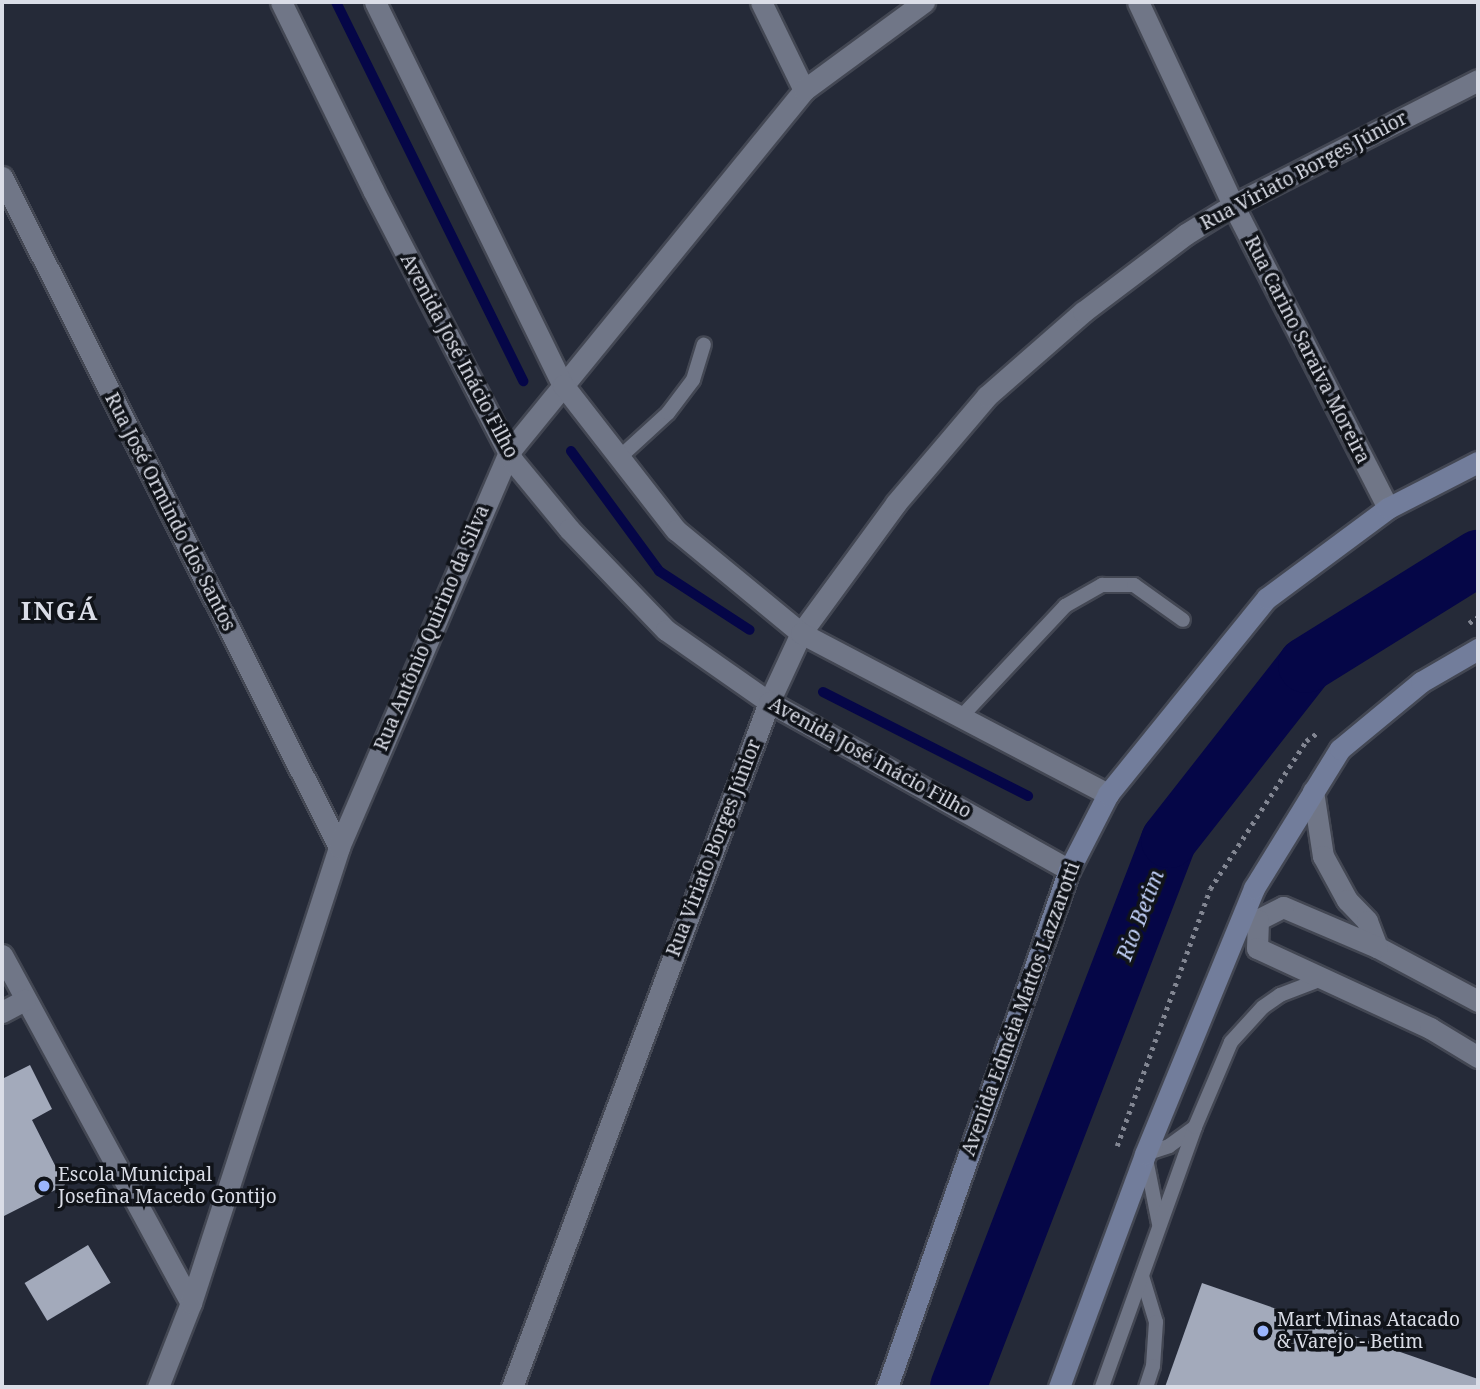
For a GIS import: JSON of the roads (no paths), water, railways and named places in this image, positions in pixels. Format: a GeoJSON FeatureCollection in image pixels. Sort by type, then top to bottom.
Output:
{"type":"FeatureCollection","features":[{"type":"Feature","properties":{"kind":"main road","name":"Avenida Edméia Mattos Lazzarotti"},"geometry":{"type":"LineString","coordinates":[[887,1387],[1069,870],[1108,794],[1267,598],[1388,508],[1478,462]]}},
{"type":"Feature","properties":{"kind":"main road"},"geometry":{"type":"LineString","coordinates":[[1059,1387],[1145,1153],[1229,940],[1254,888],[1340,749],[1421,682],[1478,649]]}},
{"type":"Feature","properties":{"kind":"street","name":"Avenida José Inácio Filho"},"geometry":{"type":"LineString","coordinates":[[281,2],[373,190],[509,452],[569,529],[666,630],[769,702],[1069,870]]}},
{"type":"Feature","properties":{"kind":"street"},"geometry":{"type":"LineString","coordinates":[[375,2],[563,385],[676,530],[802,634],[1108,794]]}},
{"type":"Feature","properties":{"kind":"street"},"geometry":{"type":"LineString","coordinates":[[761,2],[804,90]]}},
{"type":"Feature","properties":{"kind":"street","name":"Rua Antônio Quirino da Silva"},"geometry":{"type":"LineString","coordinates":[[158,1387],[191,1303],[339,847],[509,452],[804,90],[924,2]]}},
{"type":"Feature","properties":{"kind":"street","name":"Rua Carino Saraiva Moreira"},"geometry":{"type":"LineString","coordinates":[[1138,2],[1233,205],[1388,508]]}},
{"type":"Feature","properties":{"kind":"street","name":"Rua Viriato Borges Júnior"},"geometry":{"type":"LineString","coordinates":[[512,1387],[769,702],[802,634],[896,503],[986,396],[1083,312],[1233,205],[1478,80]]}},
{"type":"Feature","properties":{"kind":"street","name":"Rua José Ormindo dos Santos"},"geometry":{"type":"LineString","coordinates":[[2,177],[339,847]]}},
{"type":"Feature","properties":{"kind":"street"},"geometry":{"type":"LineString","coordinates":[[1313,791],[1323,856],[1347,900],[1367,921],[1377,947]]}},
{"type":"Feature","properties":{"kind":"street"},"geometry":{"type":"LineString","coordinates":[[1478,1001],[1377,947],[1283,907],[1268,911],[1258,920],[1257,948],[1319,980],[1430,1028],[1478,1057]]}},
{"type":"Feature","properties":{"kind":"street"},"geometry":{"type":"LineString","coordinates":[[2,955],[191,1303]]}},
{"type":"Feature","properties":{"kind":"street"},"geometry":{"type":"LineString","coordinates":[[2,1012],[25,1000]]}},
{"type":"Feature","properties":{"kind":"lane"},"geometry":{"type":"LineString","coordinates":[[620,457],[668,413],[693,380],[704,345]]}},
{"type":"Feature","properties":{"kind":"lane"},"geometry":{"type":"LineString","coordinates":[[960,718],[1065,606],[1102,584],[1134,584],[1183,620]]}},
{"type":"Feature","properties":{"kind":"lane"},"geometry":{"type":"LineString","coordinates":[[1102,1387],[1220,1062],[1245,1023],[1280,995],[1319,980]]}},
{"type":"Feature","properties":{"kind":"lane"},"geometry":{"type":"LineString","coordinates":[[1159,1229],[1145,1153],[1169,1146],[1195,1128]]}},
{"type":"Feature","properties":{"kind":"lane"},"geometry":{"type":"LineString","coordinates":[[1142,1276],[1156,1322],[1153,1366],[1146,1387]]}},
{"type":"Feature","properties":{"kind":"waterway"},"geometry":{"type":"LineString","coordinates":[[336,2],[523,381]]}},
{"type":"Feature","properties":{"kind":"waterway"},"geometry":{"type":"LineString","coordinates":[[571,451],[659,571],[750,630]]}},
{"type":"Feature","properties":{"kind":"waterway","name":"Rio Betim"},"geometry":{"type":"LineString","coordinates":[[958,1387],[1169,840],[1306,665],[1478,558]]}},
{"type":"Feature","properties":{"kind":"waterway"},"geometry":{"type":"LineString","coordinates":[[823,692],[1028,796]]}},
{"type":"Feature","properties":{"kind":"place","name":"Escola Municipal Josefina Macedo Gontijo"},"geometry":{"type":"Point","coordinates":[44,1186]}},
{"type":"Feature","properties":{"kind":"place","name":"Mart Minas Atacado & Varejo - Betim"},"geometry":{"type":"Point","coordinates":[1263,1331]}},
{"type":"Feature","properties":{"kind":"district","name":"INGÁ"},"geometry":{"type":"Point","coordinates":[60,611]}}]}
